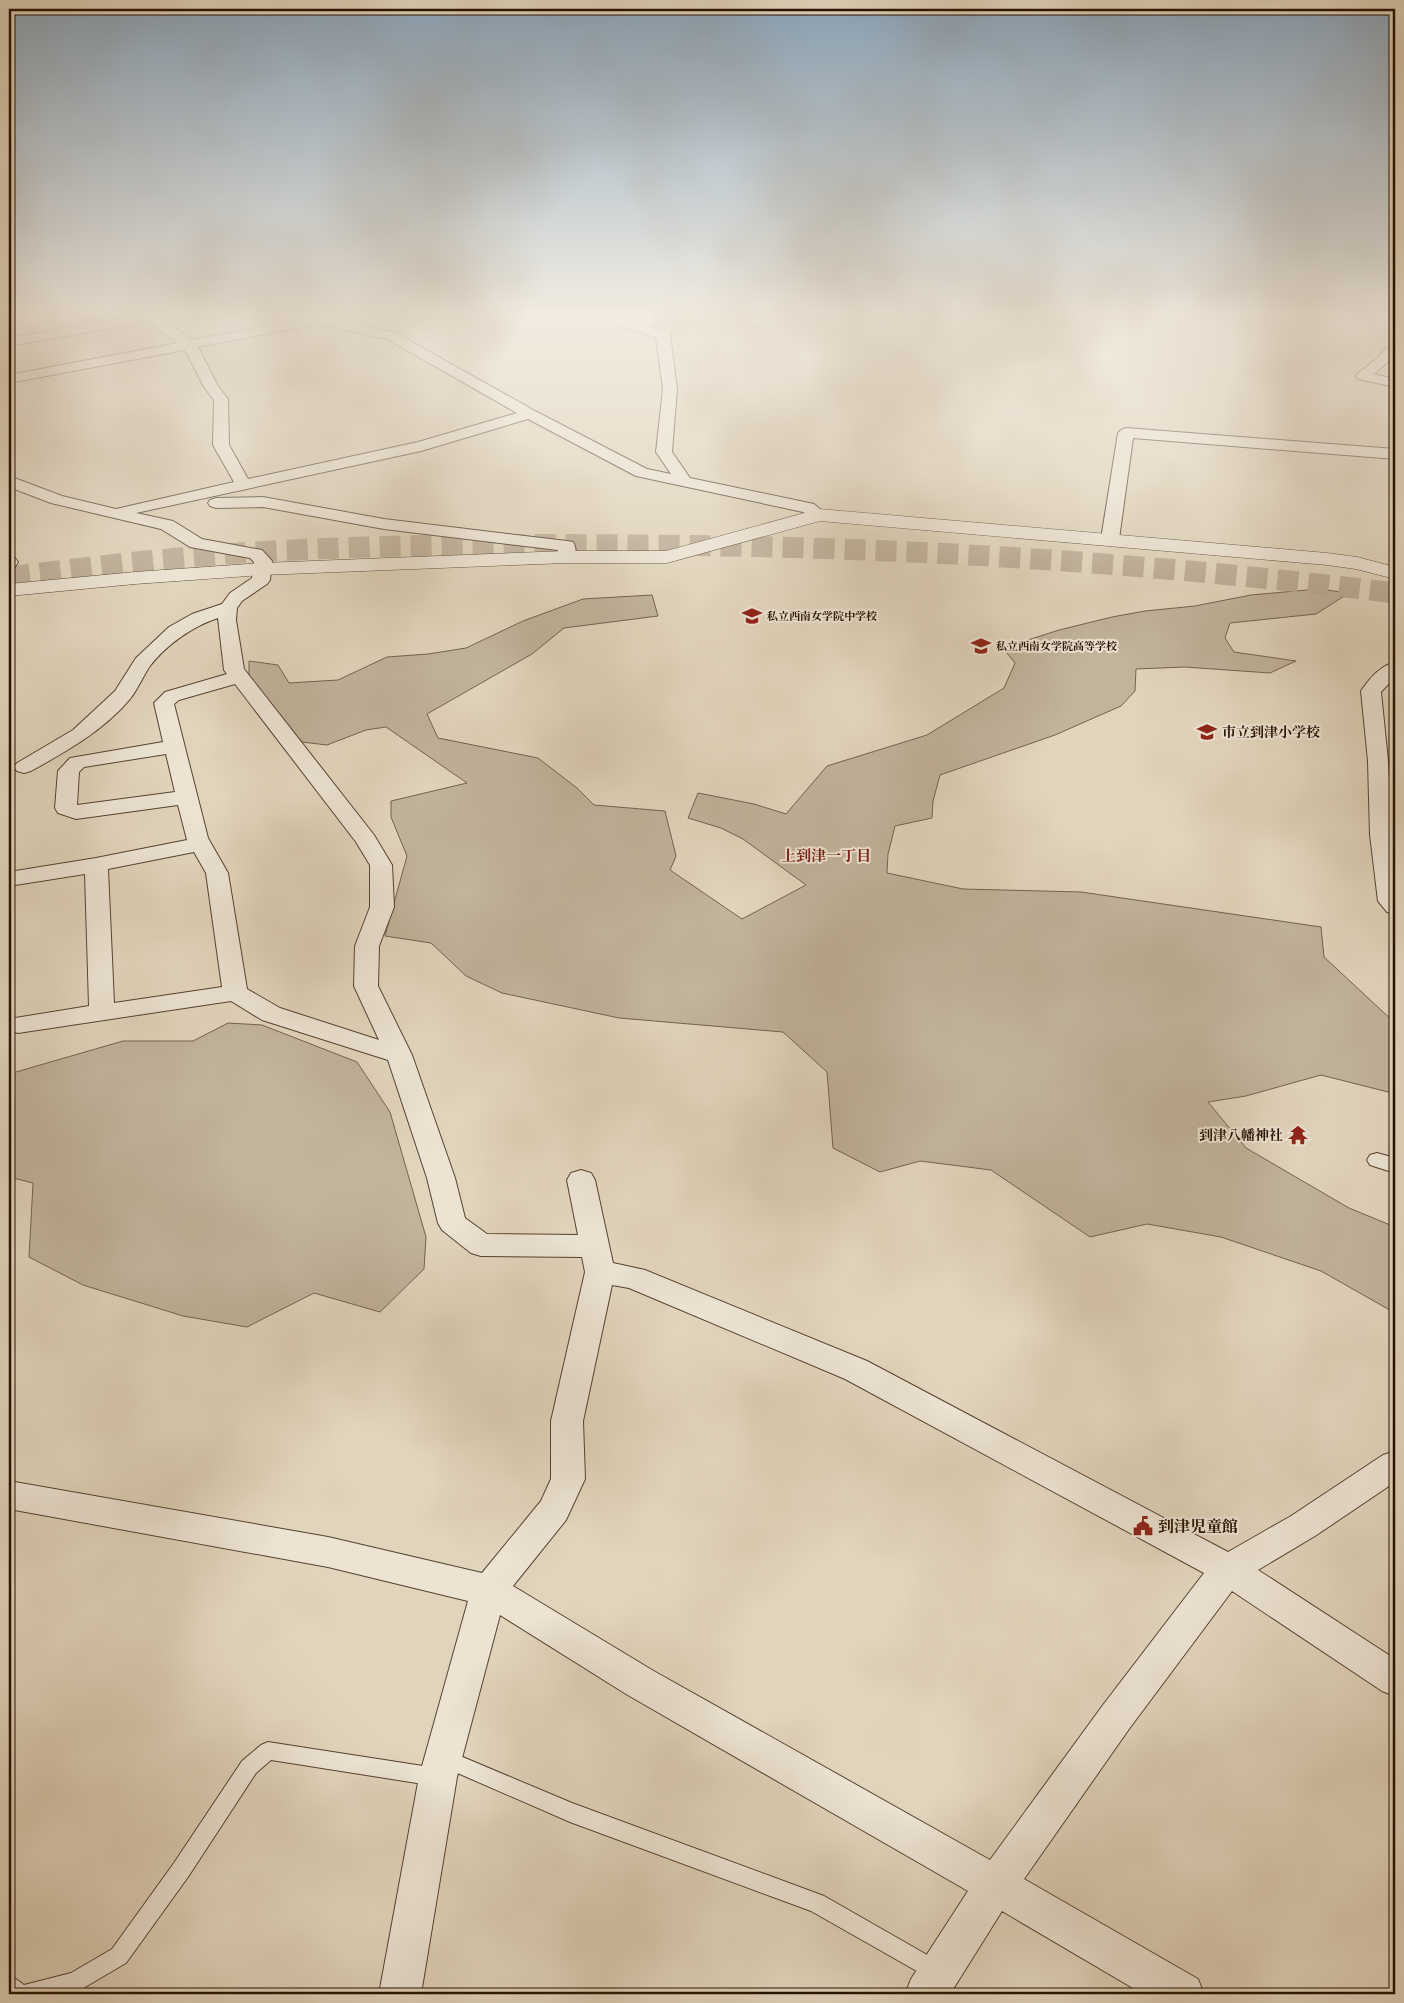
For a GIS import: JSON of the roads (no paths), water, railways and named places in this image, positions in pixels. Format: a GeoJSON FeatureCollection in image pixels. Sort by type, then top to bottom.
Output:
{"type":"FeatureCollection","features":[{"type":"Feature","properties":{"kind":"street"},"geometry":{"type":"LineString","coordinates":[[221,405],[221,445],[244,486]]}},
{"type":"Feature","properties":{"kind":"street"},"geometry":{"type":"LineString","coordinates":[[515,405],[642,473],[684,481],[718,491],[808,508],[819,515]]}},
{"type":"Feature","properties":{"kind":"street"},"geometry":{"type":"LineString","coordinates":[[668,405],[664,452],[684,481]]}},
{"type":"Feature","properties":{"kind":"street"},"geometry":{"type":"LineString","coordinates":[[118,512],[421,446],[530,414]]}},
{"type":"Feature","properties":{"kind":"street"},"geometry":{"type":"LineString","coordinates":[[1110,539],[1126,434],[1395,454]]}},
{"type":"Feature","properties":{"kind":"street"},"geometry":{"type":"LineString","coordinates":[[9,481],[57,500],[118,512],[167,525],[196,543],[256,554],[263,560],[260,580],[236,597],[228,608],[226,620],[234,670],[366,840],[381,865],[382,907],[367,946],[366,986],[399,1056],[441,1178],[452,1223],[481,1245],[597,1259],[634,1278],[856,1370],[1228,1569],[1395,1679]]}},
{"type":"Feature","properties":{"kind":"street"},"geometry":{"type":"LineString","coordinates":[[160,503],[263,502],[384,524],[567,546],[566,557]]}},
{"type":"Feature","properties":{"kind":"street"},"geometry":{"type":"LineString","coordinates":[[9,590],[135,578],[262,569],[566,557],[667,557],[819,515],[1334,560],[1357,563],[1395,574]]}},
{"type":"Feature","properties":{"kind":"street"},"geometry":{"type":"LineString","coordinates":[[24,767],[80,734],[123,695],[143,662],[176,631],[199,618],[228,608]]}},
{"type":"Feature","properties":{"kind":"street"},"geometry":{"type":"LineString","coordinates":[[1395,668],[1381,679],[1371,692],[1378,760],[1381,835],[1390,901],[1395,907]]}},
{"type":"Feature","properties":{"kind":"street"},"geometry":{"type":"LineString","coordinates":[[235,993],[217,872],[197,838],[164,703],[172,696],[240,677]]}},
{"type":"Feature","properties":{"kind":"street"},"geometry":{"type":"LineString","coordinates":[[174,746],[77,762],[69,771],[66,808],[76,812],[187,797]]}},
{"type":"Feature","properties":{"kind":"street"},"geometry":{"type":"LineString","coordinates":[[9,878],[96,865],[200,844]]}},
{"type":"Feature","properties":{"kind":"street"},"geometry":{"type":"LineString","coordinates":[[96,865],[102,1012]]}},
{"type":"Feature","properties":{"kind":"street"},"geometry":{"type":"LineString","coordinates":[[18,1025],[235,993],[271,1014],[399,1056]]}},
{"type":"Feature","properties":{"kind":"street"},"geometry":{"type":"LineString","coordinates":[[400,1994],[441,1768],[489,1590],[554,1510],[568,1479],[567,1421],[597,1259],[581,1180]]}},
{"type":"Feature","properties":{"kind":"street"},"geometry":{"type":"LineString","coordinates":[[933,1984],[996,1885],[1116,1717],[1228,1569],[1302,1526],[1395,1465]]}},
{"type":"Feature","properties":{"kind":"street"},"geometry":{"type":"LineString","coordinates":[[9,1495],[328,1552],[489,1590],[639,1682],[996,1885],[1183,1994]]}},
{"type":"Feature","properties":{"kind":"lane"},"geometry":{"type":"LineString","coordinates":[[29,1994],[75,1983],[119,1956],[181,1870],[249,1767],[268,1751],[441,1768],[570,1812],[817,1903],[933,1984]]}},
{"type":"Feature","properties":{"kind":"lane"},"geometry":{"type":"LineString","coordinates":[[9,1986],[18,1994]]}},
{"type":"Feature","properties":{"kind":"tunnel"},"geometry":{"type":"LineString","coordinates":[[9,577],[187,557],[337,548],[508,545],[731,546],[921,552],[1111,564],[1395,593]]}},
{"type":"Feature","properties":{"kind":"place","name":"私立西南女学院中学校"},"geometry":{"type":"Point","coordinates":[752,616]}},
{"type":"Feature","properties":{"kind":"place","name":"私立西南女学院高等学校"},"geometry":{"type":"Point","coordinates":[981,646]}},
{"type":"Feature","properties":{"kind":"place","name":"市立到津小学校"},"geometry":{"type":"Point","coordinates":[1207,732]}},
{"type":"Feature","properties":{"kind":"place","name":"到津八幡神社"},"geometry":{"type":"Point","coordinates":[1298,1135]}},
{"type":"Feature","properties":{"kind":"place","name":"到津児童館"},"geometry":{"type":"Point","coordinates":[1143,1526]}},
{"type":"Feature","properties":{"kind":"district","name":"上到津一丁目"},"geometry":{"type":"Point","coordinates":[826,856]}}]}
